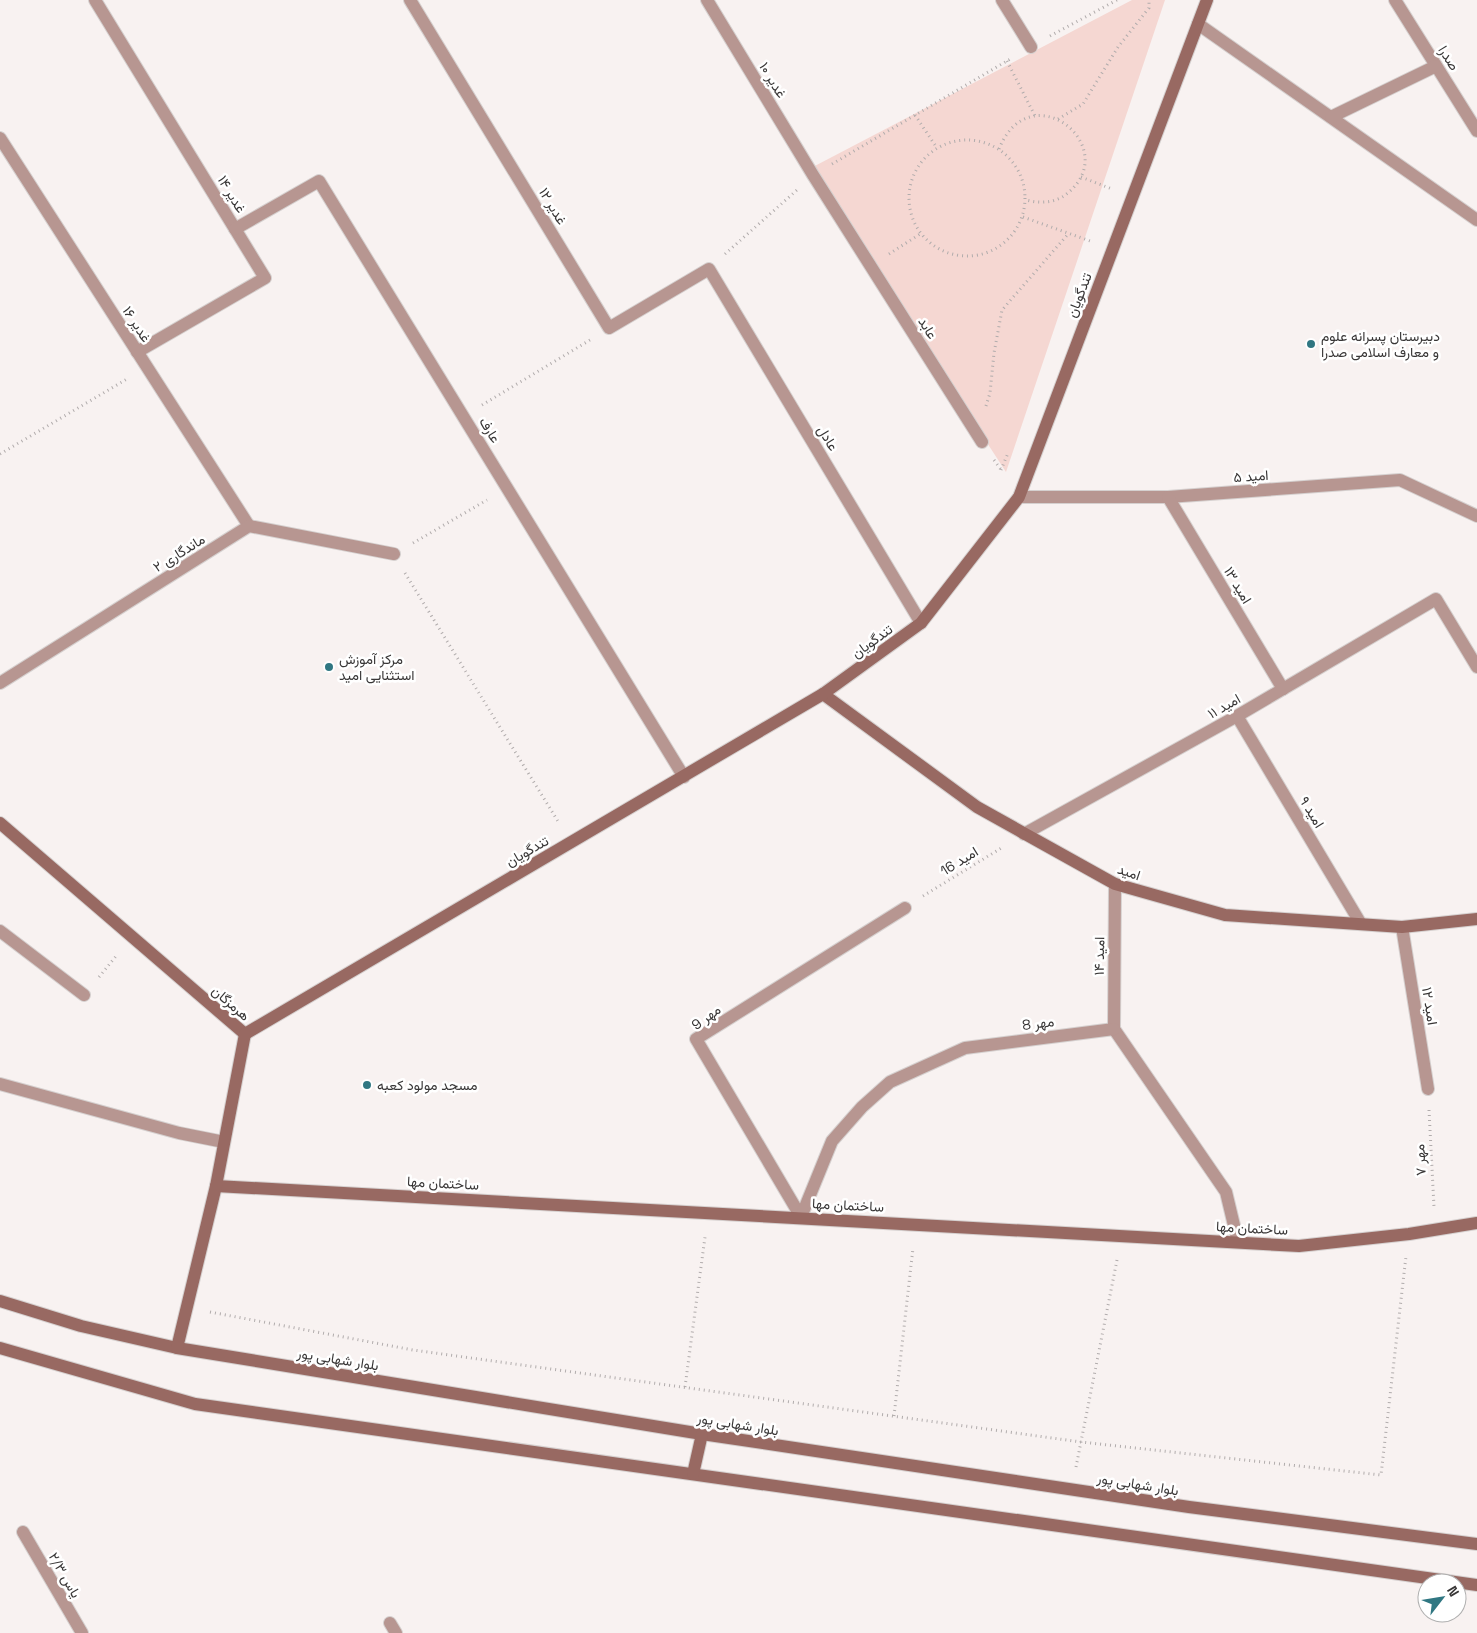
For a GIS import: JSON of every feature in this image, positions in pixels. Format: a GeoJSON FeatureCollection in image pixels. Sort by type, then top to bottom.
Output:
{"type":"FeatureCollection","features":[{"type":"Feature","properties":{"kind":"street","name":"غدیر ۱۴"},"geometry":{"type":"LineString","coordinates":[[95,0],[265,278],[137,352]]}},
{"type":"Feature","properties":{"kind":"street","name":"غدیر ۱۲"},"geometry":{"type":"LineString","coordinates":[[410,0],[609,328]]}},
{"type":"Feature","properties":{"kind":"street","name":"غدیر ۱۰"},"geometry":{"type":"LineString","coordinates":[[707,0],[813,175]]}},
{"type":"Feature","properties":{"kind":"street"},"geometry":{"type":"LineString","coordinates":[[1002,0],[1031,46]]}},
{"type":"Feature","properties":{"kind":"street","name":"تندگویان"},"geometry":{"type":"LineString","coordinates":[[245,1034],[823,694],[921,623],[1019,497],[1207,0]]}},
{"type":"Feature","properties":{"kind":"street","name":"صدرا"},"geometry":{"type":"LineString","coordinates":[[1395,0],[1477,131]]}},
{"type":"Feature","properties":{"kind":"street"},"geometry":{"type":"LineString","coordinates":[[1198,24],[1477,220]]}},
{"type":"Feature","properties":{"kind":"street"},"geometry":{"type":"LineString","coordinates":[[1331,117],[1436,66]]}},
{"type":"Feature","properties":{"kind":"street","name":"غدیر ۱۶"},"geometry":{"type":"LineString","coordinates":[[0,138],[249,526]]}},
{"type":"Feature","properties":{"kind":"street","name":"عابد"},"geometry":{"type":"LineString","coordinates":[[813,175],[982,442]]}},
{"type":"Feature","properties":{"kind":"street","name":"عارف"},"geometry":{"type":"LineString","coordinates":[[235,229],[319,181],[684,777]]}},
{"type":"Feature","properties":{"kind":"street"},"geometry":{"type":"LineString","coordinates":[[609,328],[709,269]]}},
{"type":"Feature","properties":{"kind":"street","name":"عادل"},"geometry":{"type":"LineString","coordinates":[[709,269],[921,623]]}},
{"type":"Feature","properties":{"kind":"street","name":"امید ۵"},"geometry":{"type":"LineString","coordinates":[[1019,497],[1168,497],[1400,480],[1477,516]]}},
{"type":"Feature","properties":{"kind":"street","name":"امید ۱۳"},"geometry":{"type":"LineString","coordinates":[[1168,497],[1283,689]]}},
{"type":"Feature","properties":{"kind":"street"},"geometry":{"type":"LineString","coordinates":[[249,526],[394,554]]}},
{"type":"Feature","properties":{"kind":"street","name":"ماندگاری ۲"},"geometry":{"type":"LineString","coordinates":[[0,682],[249,526]]}},
{"type":"Feature","properties":{"kind":"street","name":"امید ۱۱"},"geometry":{"type":"LineString","coordinates":[[1024,834],[1237,716],[1436,599],[1477,667]]}},
{"type":"Feature","properties":{"kind":"street","name":"امید"},"geometry":{"type":"LineString","coordinates":[[823,694],[977,807],[1115,884],[1225,915],[1402,927],[1477,919]]}},
{"type":"Feature","properties":{"kind":"street","name":"امید ۹"},"geometry":{"type":"LineString","coordinates":[[1237,716],[1361,924]]}},
{"type":"Feature","properties":{"kind":"street","name":"هرمزگان"},"geometry":{"type":"LineString","coordinates":[[0,823],[245,1034],[216,1186],[177,1348]]}},
{"type":"Feature","properties":{"kind":"street","name":"امید ۱۴"},"geometry":{"type":"LineString","coordinates":[[1114,1029],[1115,884]]}},
{"type":"Feature","properties":{"kind":"street","name":"مهر 9"},"geometry":{"type":"LineString","coordinates":[[800,1218],[696,1039],[905,908]]}},
{"type":"Feature","properties":{"kind":"street","name":"امید ۱۲"},"geometry":{"type":"LineString","coordinates":[[1402,927],[1428,1089]]}},
{"type":"Feature","properties":{"kind":"street"},"geometry":{"type":"LineString","coordinates":[[0,931],[84,995]]}},
{"type":"Feature","properties":{"kind":"street"},"geometry":{"type":"LineString","coordinates":[[1114,1029],[1226,1192],[1238,1242]]}},
{"type":"Feature","properties":{"kind":"street","name":"مهر 8"},"geometry":{"type":"LineString","coordinates":[[800,1218],[832,1141],[862,1107],[890,1082],[965,1048],[1114,1029]]}},
{"type":"Feature","properties":{"kind":"street"},"geometry":{"type":"LineString","coordinates":[[0,1084],[179,1133],[224,1142]]}},
{"type":"Feature","properties":{"kind":"street","name":"ساختمان مها"},"geometry":{"type":"LineString","coordinates":[[216,1186],[1300,1246],[1409,1234],[1477,1222]]}},
{"type":"Feature","properties":{"kind":"street","name":"بلوار شهابی پور"},"geometry":{"type":"LineString","coordinates":[[0,1301],[82,1326],[177,1348],[702,1434],[1189,1507],[1477,1544]]}},
{"type":"Feature","properties":{"kind":"street"},"geometry":{"type":"LineString","coordinates":[[0,1348],[195,1404],[1477,1585]]}},
{"type":"Feature","properties":{"kind":"street"},"geometry":{"type":"LineString","coordinates":[[693,1474],[702,1434]]}},
{"type":"Feature","properties":{"kind":"street","name":"یاس ۲/۳"},"geometry":{"type":"LineString","coordinates":[[23,1532],[82,1633]]}},
{"type":"Feature","properties":{"kind":"path"},"geometry":{"type":"LineString","coordinates":[[709,269],[813,175],[1031,46],[1117,0]]}},
{"type":"Feature","properties":{"kind":"path"},"geometry":{"type":"LineString","coordinates":[[1058,119],[1083,104],[1118,48],[1149,8],[1149,0]]}},
{"type":"Feature","properties":{"kind":"path"},"geometry":{"type":"LineString","coordinates":[[1006,61],[1035,116]]}},
{"type":"Feature","properties":{"kind":"path"},"geometry":{"type":"LineString","coordinates":[[915,115],[937,148]]}},
{"type":"Feature","properties":{"kind":"path"},"geometry":{"type":"LineString","coordinates":[[999,149],[1004,137],[1012,127],[1022,120],[1035,116],[1058,119],[1068,125],[1082,143],[1084,166],[1077,184],[1067,194],[1054,201],[1040,203],[1026,200]]}},
{"type":"Feature","properties":{"kind":"path"},"geometry":{"type":"LineString","coordinates":[[962,139],[982,141],[999,149],[1014,162],[1023,179],[1026,200],[1023,217],[1014,234],[999,247],[982,254],[962,257],[944,252],[920,234],[910,207],[909,188],[916,170],[928,154],[937,148],[962,139]]}},
{"type":"Feature","properties":{"kind":"path"},"geometry":{"type":"LineString","coordinates":[[1081,177],[1115,190]]}},
{"type":"Feature","properties":{"kind":"path"},"geometry":{"type":"LineString","coordinates":[[1023,217],[1113,249]]}},
{"type":"Feature","properties":{"kind":"path"},"geometry":{"type":"LineString","coordinates":[[1019,497],[982,442],[983,415],[990,392],[994,353],[1002,310],[1069,233]]}},
{"type":"Feature","properties":{"kind":"path"},"geometry":{"type":"LineString","coordinates":[[871,266],[920,234]]}},
{"type":"Feature","properties":{"kind":"path"},"geometry":{"type":"LineString","coordinates":[[464,416],[609,328]]}},
{"type":"Feature","properties":{"kind":"path"},"geometry":{"type":"LineString","coordinates":[[0,454],[147,368]]}},
{"type":"Feature","properties":{"kind":"path"},"geometry":{"type":"LineString","coordinates":[[507,488],[394,554],[571,843]]}},
{"type":"Feature","properties":{"kind":"path","name":"امید 16"},"geometry":{"type":"LineString","coordinates":[[905,908],[1024,834]]}},
{"type":"Feature","properties":{"kind":"path"},"geometry":{"type":"LineString","coordinates":[[84,995],[132,937]]}},
{"type":"Feature","properties":{"kind":"path","name":"مهر ۷"},"geometry":{"type":"LineString","coordinates":[[1428,1089],[1435,1230]]}},
{"type":"Feature","properties":{"kind":"path"},"geometry":{"type":"LineString","coordinates":[[685,1387],[708,1212]]}},
{"type":"Feature","properties":{"kind":"path"},"geometry":{"type":"LineString","coordinates":[[894,1416],[916,1224]]}},
{"type":"Feature","properties":{"kind":"path"},"geometry":{"type":"LineString","coordinates":[[187,1308],[414,1350],[1081,1442],[1381,1475],[1409,1234]]}},
{"type":"Feature","properties":{"kind":"path"},"geometry":{"type":"LineString","coordinates":[[1071,1489],[1122,1236]]}},
{"type":"Feature","properties":{"kind":"shaded area"},"geometry":{"type":"Polygon","coordinates":[[[1132,0],[1165,0],[1006,472],[809,169],[1132,0]]]}},
{"type":"Feature","properties":{"kind":"place","name":"دبیرستان پسرانه علوم و معارف اسلامی صدرا"},"geometry":{"type":"Point","coordinates":[1311,344]}},
{"type":"Feature","properties":{"kind":"place","name":"مرکز آموزش استثنایی امید"},"geometry":{"type":"Point","coordinates":[329,667]}},
{"type":"Feature","properties":{"kind":"place","name":"مسجد مولود کعبه"},"geometry":{"type":"Point","coordinates":[367,1085]}}]}
